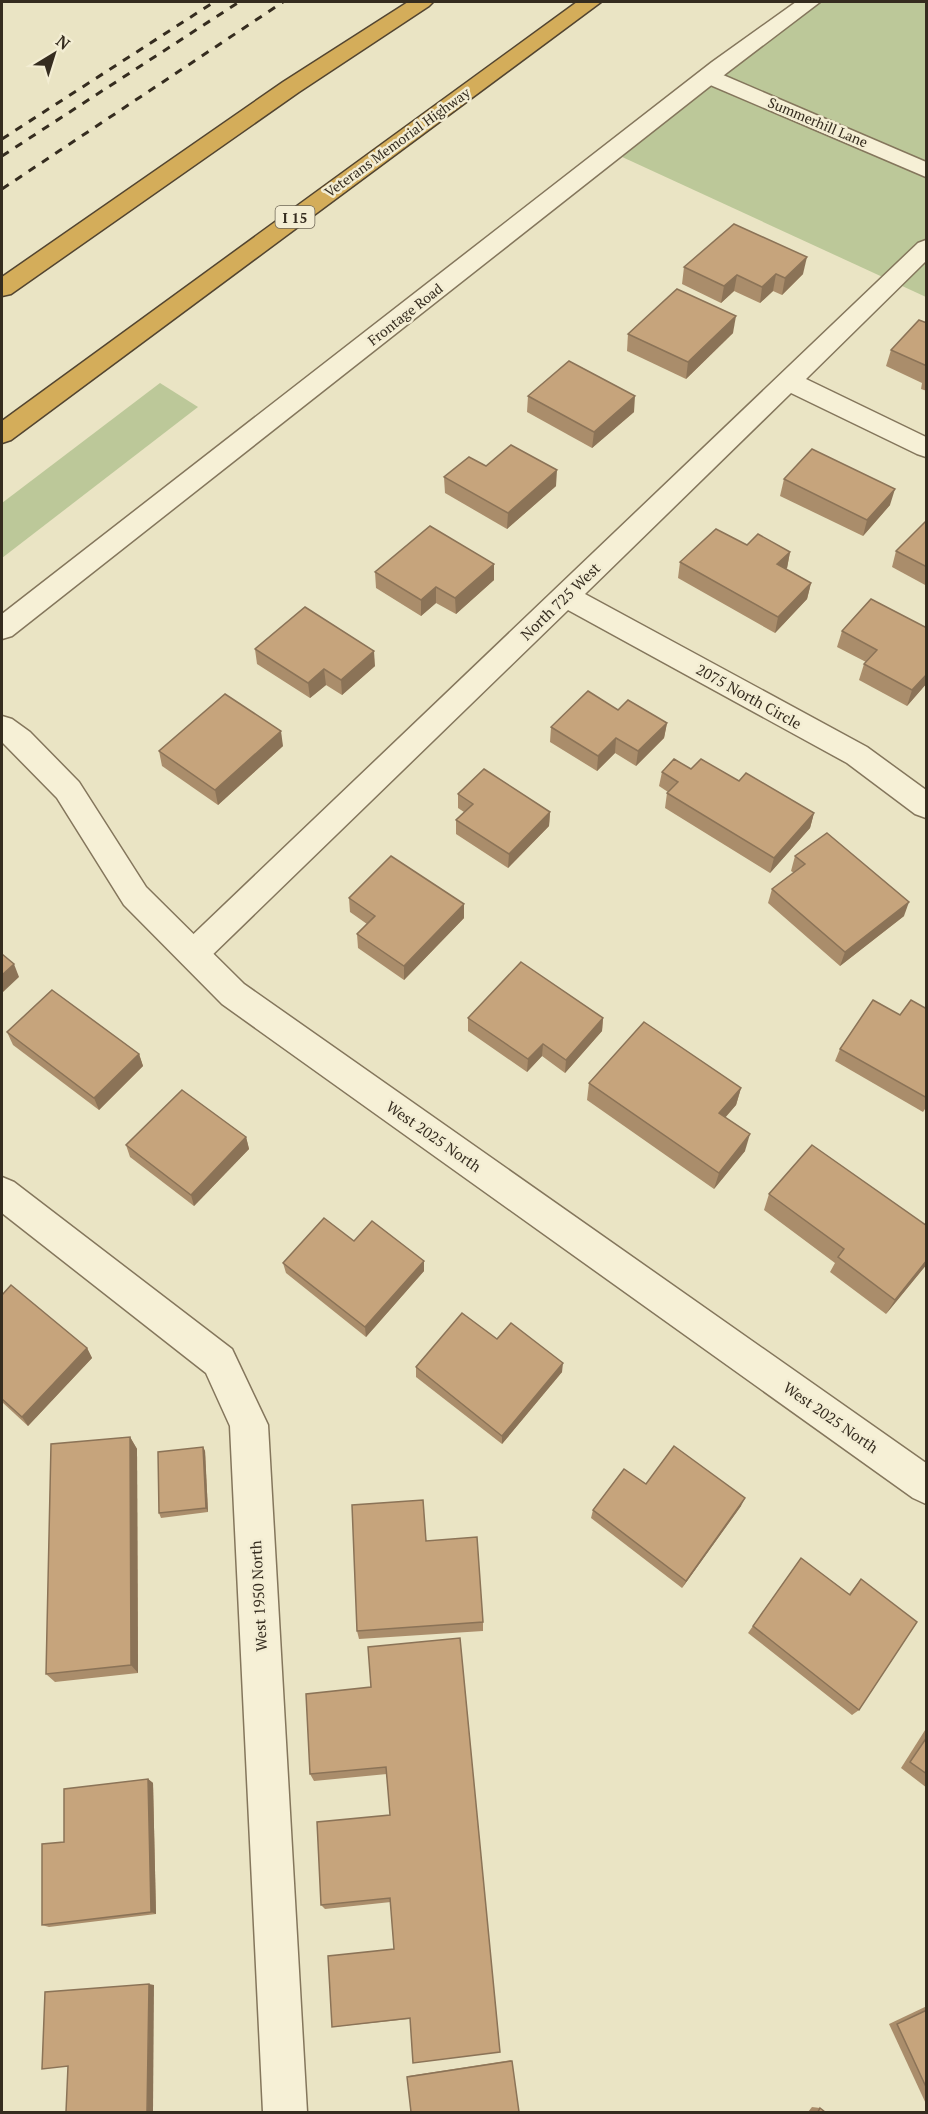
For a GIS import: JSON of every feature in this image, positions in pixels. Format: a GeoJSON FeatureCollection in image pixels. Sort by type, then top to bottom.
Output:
{"type":"FeatureCollection","features":[{"type":"Feature","properties":{"kind":"highway"},"geometry":{"type":"LineString","coordinates":[[348,50],[412,2]]}},
{"type":"Feature","properties":{"kind":"highway"},"geometry":{"type":"LineString","coordinates":[[2,288],[348,50],[422,2]]}},
{"type":"Feature","properties":{"kind":"highway","name":"Veterans Memorial Highway"},"geometry":{"type":"LineString","coordinates":[[2,434],[590,2]]}},
{"type":"Feature","properties":{"kind":"highway"},"geometry":{"type":"LineString","coordinates":[[556,25],[595,2]]}},
{"type":"Feature","properties":{"kind":"street","name":"Frontage Road"},"geometry":{"type":"LineString","coordinates":[[2,629],[710,76],[809,2]]}},
{"type":"Feature","properties":{"kind":"street","name":"Summerhill Lane"},"geometry":{"type":"LineString","coordinates":[[710,76],[927,170]]}},
{"type":"Feature","properties":{"kind":"street","name":"North 725 West"},"geometry":{"type":"LineString","coordinates":[[193,954],[927,248]]}},
{"type":"Feature","properties":{"kind":"street"},"geometry":{"type":"LineString","coordinates":[[789,381],[927,448]]}},
{"type":"Feature","properties":{"kind":"street","name":"2075 North Circle"},"geometry":{"type":"LineString","coordinates":[[566,596],[858,755],[927,806]]}},
{"type":"Feature","properties":{"kind":"street","name":"West 2025 North"},"geometry":{"type":"LineString","coordinates":[[2,727],[20,740],[68,790],[135,896],[233,994],[927,1485]]}},
{"type":"Feature","properties":{"kind":"street","name":"West 1950 North"},"geometry":{"type":"LineString","coordinates":[[2,1193],[219,1361],[249,1425],[285,2112]]}},
{"type":"Feature","properties":{"kind":"green space"},"geometry":{"type":"Polygon","coordinates":[[[813,2],[926,2],[926,297],[620,156],[813,2]]]}},
{"type":"Feature","properties":{"kind":"green space"},"geometry":{"type":"Polygon","coordinates":[[[160,383],[198,407],[2,558],[2,503],[160,383]]]}},
{"type":"Feature","properties":{"kind":"building"},"geometry":{"type":"Polygon","coordinates":[[[734,224],[807,257],[785,278],[776,274],[762,287],[737,275],[724,286],[684,267],[734,224]]]}},
{"type":"Feature","properties":{"kind":"building"},"geometry":{"type":"Polygon","coordinates":[[[677,289],[736,316],[688,362],[628,334],[677,289]]]}},
{"type":"Feature","properties":{"kind":"building"},"geometry":{"type":"Polygon","coordinates":[[[919,320],[927,323],[927,366],[891,350],[919,320]]]}},
{"type":"Feature","properties":{"kind":"building"},"geometry":{"type":"Polygon","coordinates":[[[569,361],[635,396],[594,432],[528,396],[569,361]]]}},
{"type":"Feature","properties":{"kind":"building"},"geometry":{"type":"Polygon","coordinates":[[[511,445],[557,470],[508,513],[444,477],[469,457],[486,466],[511,445]]]}},
{"type":"Feature","properties":{"kind":"building"},"geometry":{"type":"Polygon","coordinates":[[[812,449],[895,489],[867,520],[784,479],[812,449]]]}},
{"type":"Feature","properties":{"kind":"building"},"geometry":{"type":"Polygon","coordinates":[[[927,520],[927,567],[896,551],[927,520]]]}},
{"type":"Feature","properties":{"kind":"building"},"geometry":{"type":"Polygon","coordinates":[[[430,526],[494,564],[455,598],[436,587],[421,600],[375,572],[430,526]]]}},
{"type":"Feature","properties":{"kind":"building"},"geometry":{"type":"Polygon","coordinates":[[[716,529],[747,545],[758,534],[790,552],[777,564],[811,583],[778,617],[680,562],[716,529]]]}},
{"type":"Feature","properties":{"kind":"building"},"geometry":{"type":"Polygon","coordinates":[[[871,599],[927,628],[927,674],[912,690],[864,664],[877,650],[842,631],[871,599]]]}},
{"type":"Feature","properties":{"kind":"building"},"geometry":{"type":"Polygon","coordinates":[[[305,607],[374,651],[341,680],[324,669],[308,683],[255,649],[305,607]]]}},
{"type":"Feature","properties":{"kind":"building"},"geometry":{"type":"Polygon","coordinates":[[[588,691],[618,710],[628,700],[667,723],[638,751],[616,738],[598,756],[551,727],[588,691]]]}},
{"type":"Feature","properties":{"kind":"building"},"geometry":{"type":"Polygon","coordinates":[[[225,694],[281,731],[215,790],[159,751],[225,694]]]}},
{"type":"Feature","properties":{"kind":"building"},"geometry":{"type":"Polygon","coordinates":[[[674,759],[691,769],[701,759],[739,781],[746,773],[814,813],[774,858],[667,793],[678,782],[662,772],[674,759]]]}},
{"type":"Feature","properties":{"kind":"building"},"geometry":{"type":"Polygon","coordinates":[[[484,769],[550,812],[509,854],[456,820],[473,804],[458,794],[484,769]]]}},
{"type":"Feature","properties":{"kind":"building"},"geometry":{"type":"Polygon","coordinates":[[[827,833],[909,902],[845,952],[772,889],[805,864],[795,856],[827,833]]]}},
{"type":"Feature","properties":{"kind":"building"},"geometry":{"type":"Polygon","coordinates":[[[391,856],[464,904],[404,966],[357,934],[375,916],[349,898],[391,856]]]}},
{"type":"Feature","properties":{"kind":"building"},"geometry":{"type":"Polygon","coordinates":[[[2,954],[14,964],[2,975],[2,954]]]}},
{"type":"Feature","properties":{"kind":"building"},"geometry":{"type":"Polygon","coordinates":[[[521,962],[603,1018],[566,1060],[543,1044],[528,1059],[468,1018],[521,962]]]}},
{"type":"Feature","properties":{"kind":"building"},"geometry":{"type":"Polygon","coordinates":[[[52,990],[139,1054],[94,1098],[7,1032],[52,990]]]}},
{"type":"Feature","properties":{"kind":"building"},"geometry":{"type":"Polygon","coordinates":[[[873,1000],[900,1015],[911,1000],[927,1009],[927,1098],[840,1049],[873,1000]]]}},
{"type":"Feature","properties":{"kind":"building"},"geometry":{"type":"Polygon","coordinates":[[[644,1022],[741,1088],[719,1113],[750,1134],[719,1173],[589,1083],[644,1022]]]}},
{"type":"Feature","properties":{"kind":"building"},"geometry":{"type":"Polygon","coordinates":[[[182,1090],[246,1137],[191,1195],[126,1145],[182,1090]]]}},
{"type":"Feature","properties":{"kind":"building"},"geometry":{"type":"Polygon","coordinates":[[[812,1145],[927,1226],[927,1260],[895,1300],[838,1257],[844,1249],[769,1194],[812,1145]]]}},
{"type":"Feature","properties":{"kind":"building"},"geometry":{"type":"Polygon","coordinates":[[[324,1218],[354,1241],[372,1221],[424,1261],[365,1327],[283,1263],[324,1218]]]}},
{"type":"Feature","properties":{"kind":"building"},"geometry":{"type":"Polygon","coordinates":[[[11,1285],[87,1348],[22,1417],[2,1399],[2,1295],[11,1285]]]}},
{"type":"Feature","properties":{"kind":"building"},"geometry":{"type":"Polygon","coordinates":[[[462,1313],[497,1339],[511,1323],[563,1363],[502,1436],[416,1367],[462,1313]]]}},
{"type":"Feature","properties":{"kind":"building"},"geometry":{"type":"Polygon","coordinates":[[[130,1437],[131,1665],[46,1674],[51,1444],[130,1437]]]}},
{"type":"Feature","properties":{"kind":"building"},"geometry":{"type":"Polygon","coordinates":[[[674,1446],[745,1498],[686,1581],[593,1510],[624,1469],[646,1484],[674,1446]]]}},
{"type":"Feature","properties":{"kind":"building"},"geometry":{"type":"Polygon","coordinates":[[[203,1447],[206,1508],[159,1513],[158,1452],[203,1447]]]}},
{"type":"Feature","properties":{"kind":"building"},"geometry":{"type":"Polygon","coordinates":[[[423,1500],[426,1541],[477,1537],[483,1622],[357,1631],[352,1505],[423,1500]]]}},
{"type":"Feature","properties":{"kind":"building"},"geometry":{"type":"Polygon","coordinates":[[[801,1558],[850,1595],[861,1579],[917,1622],[859,1710],[753,1626],[801,1558]]]}},
{"type":"Feature","properties":{"kind":"building"},"geometry":{"type":"Polygon","coordinates":[[[460,1638],[500,2052],[413,2063],[410,2018],[332,2027],[328,1956],[394,1949],[390,1898],[321,1905],[317,1822],[390,1815],[386,1767],[310,1774],[306,1694],[371,1687],[368,1647],[460,1638]]]}},
{"type":"Feature","properties":{"kind":"building"},"geometry":{"type":"Polygon","coordinates":[[[927,1737],[927,1774],[910,1762],[927,1737]]]}},
{"type":"Feature","properties":{"kind":"building"},"geometry":{"type":"Polygon","coordinates":[[[148,1779],[151,1912],[42,1925],[42,1844],[64,1842],[64,1789],[148,1779]]]}},
{"type":"Feature","properties":{"kind":"building"},"geometry":{"type":"Polygon","coordinates":[[[149,1984],[147,2112],[66,2112],[68,2066],[42,2069],[45,1992],[149,1984]]]}},
{"type":"Feature","properties":{"kind":"building"},"geometry":{"type":"Polygon","coordinates":[[[927,2010],[927,2089],[897,2024],[927,2010]]]}},
{"type":"Feature","properties":{"kind":"building"},"geometry":{"type":"Polygon","coordinates":[[[512,2061],[519,2112],[411,2112],[407,2077],[512,2061]]]}},
{"type":"Feature","properties":{"kind":"railway"},"geometry":{"type":"LineString","coordinates":[[2,139],[214,2]]}},
{"type":"Feature","properties":{"kind":"railway"},"geometry":{"type":"LineString","coordinates":[[2,156],[239,2]]}},
{"type":"Feature","properties":{"kind":"railway"},"geometry":{"type":"LineString","coordinates":[[2,189],[283,2]]}}]}
